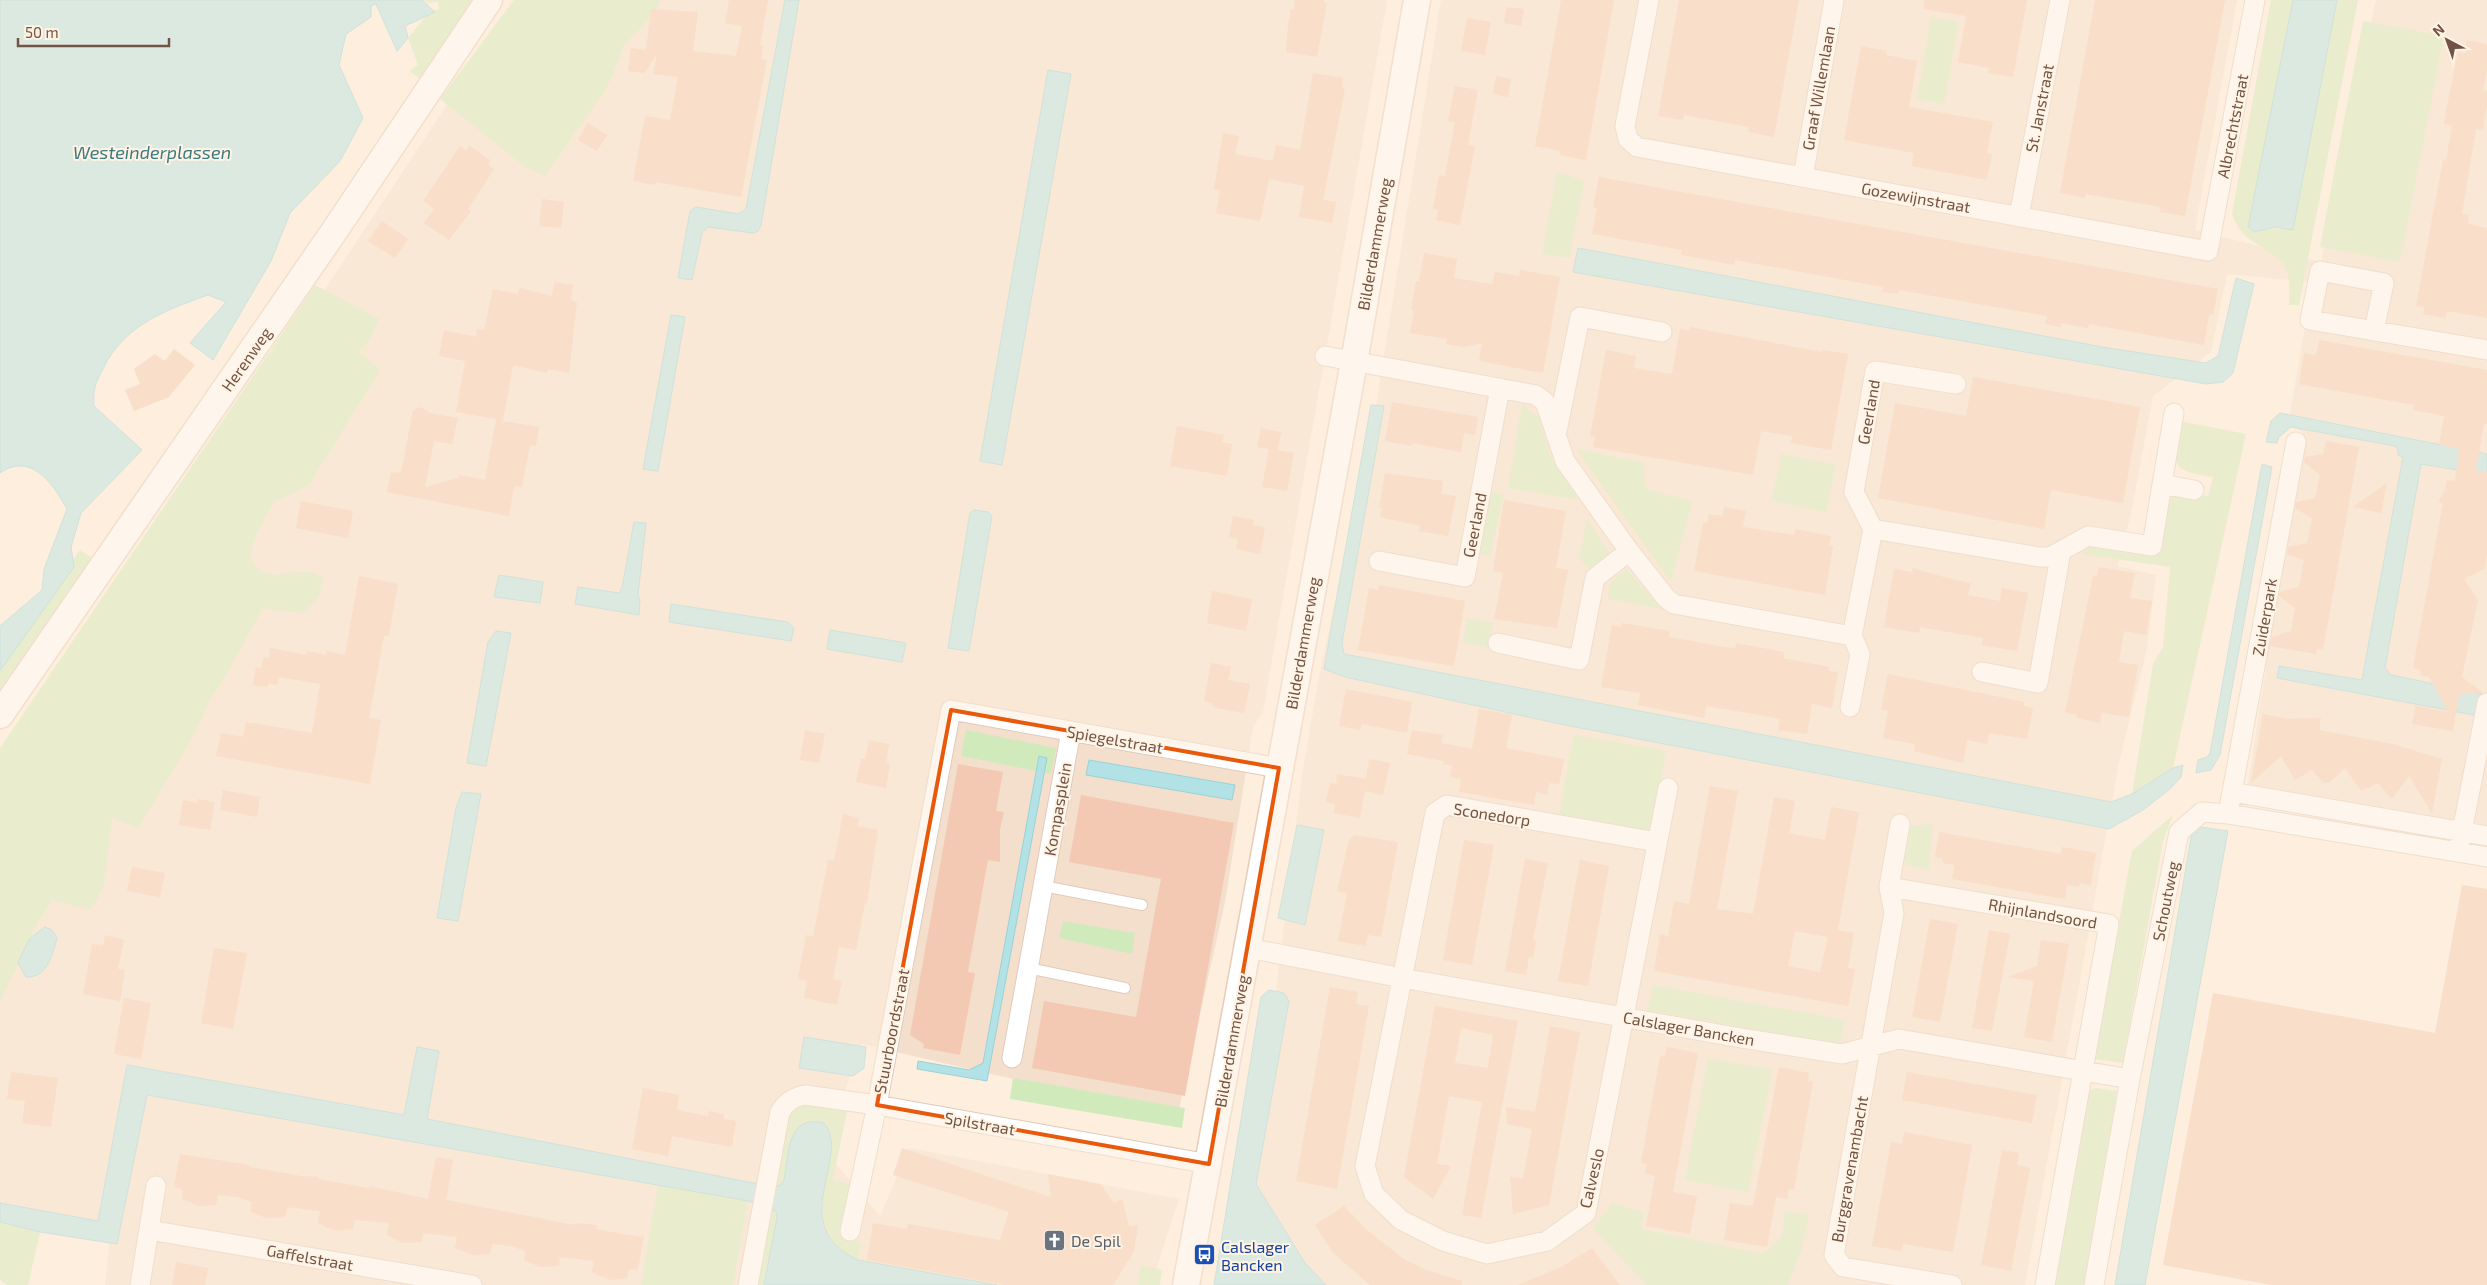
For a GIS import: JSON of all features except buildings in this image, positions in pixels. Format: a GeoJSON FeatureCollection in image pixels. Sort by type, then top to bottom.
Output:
{"type":"FeatureCollection","features":[{"type":"Feature","properties":{"kind":"street","name":"Herenweg"},"geometry":{"type":"LineString","coordinates":[[0,716],[328,241],[490,0]]}},
{"type":"Feature","properties":{"kind":"street","name":"Bilderdammerweg"},"geometry":{"type":"LineString","coordinates":[[1186,1285],[1210,1164],[1279,768],[1354,362],[1404,52],[1417,0]]}},
{"type":"Feature","properties":{"kind":"street","name":"Gozewijnstraat"},"geometry":{"type":"LineString","coordinates":[[1649,0],[1625,126],[1628,138],[1637,147],[2208,251]]}},
{"type":"Feature","properties":{"kind":"street","name":"Graaf Willemlaan"},"geometry":{"type":"LineString","coordinates":[[1803,177],[1834,0]]}},
{"type":"Feature","properties":{"kind":"street","name":"St. Janstraat"},"geometry":{"type":"LineString","coordinates":[[2019,216],[2060,0]]}},
{"type":"Feature","properties":{"kind":"street","name":"Albrechtstraat"},"geometry":{"type":"LineString","coordinates":[[2208,251],[2255,0]]}},
{"type":"Feature","properties":{"kind":"street"},"geometry":{"type":"LineString","coordinates":[[1557,431],[1580,317],[1662,332]]}},
{"type":"Feature","properties":{"kind":"street"},"geometry":{"type":"LineString","coordinates":[[2374,331],[2487,350]]}},
{"type":"Feature","properties":{"kind":"street"},"geometry":{"type":"LineString","coordinates":[[1325,356],[1536,395],[1545,402],[1557,431],[1565,461],[1629,551],[1667,599],[1674,604],[1852,636]]}},
{"type":"Feature","properties":{"kind":"street","name":"Geerland"},"geometry":{"type":"LineString","coordinates":[[1873,529],[1854,492],[1875,371],[1956,384]]}},
{"type":"Feature","properties":{"kind":"street","name":"Geerland"},"geometry":{"type":"LineString","coordinates":[[1379,562],[1464,577],[1500,388]]}},
{"type":"Feature","properties":{"kind":"street"},"geometry":{"type":"LineString","coordinates":[[1850,708],[1860,654],[1852,636],[1873,529],[2039,557],[2050,557],[2088,536],[2152,546],[2174,413]]}},
{"type":"Feature","properties":{"kind":"street","name":"Zuiderpark"},"geometry":{"type":"LineString","coordinates":[[2228,814],[2296,442]]}},
{"type":"Feature","properties":{"kind":"street"},"geometry":{"type":"LineString","coordinates":[[2162,484],[2194,490]]}},
{"type":"Feature","properties":{"kind":"street"},"geometry":{"type":"LineString","coordinates":[[1498,644],[1579,660],[1595,578],[1629,551]]}},
{"type":"Feature","properties":{"kind":"street"},"geometry":{"type":"LineString","coordinates":[[1982,672],[2038,683],[2061,551]]}},
{"type":"Feature","properties":{"kind":"street"},"geometry":{"type":"LineString","coordinates":[[2458,851],[2487,703]]}},
{"type":"Feature","properties":{"kind":"street","name":"Spiegelstraat"},"geometry":{"type":"LineString","coordinates":[[951,710],[1279,768]]}},
{"type":"Feature","properties":{"kind":"street","name":"Stuurboordstraat"},"geometry":{"type":"LineString","coordinates":[[748,1285],[780,1112],[792,1099],[805,1095],[878,1105],[951,710]]}},
{"type":"Feature","properties":{"kind":"street","name":"Kompasplein"},"geometry":{"type":"LineString","coordinates":[[1012,1058],[1071,731]]}},
{"type":"Feature","properties":{"kind":"street"},"geometry":{"type":"LineString","coordinates":[[1624,1016],[1668,788]]}},
{"type":"Feature","properties":{"kind":"street"},"geometry":{"type":"LineString","coordinates":[[2232,792],[2487,836]]}},
{"type":"Feature","properties":{"kind":"street","name":"Sconedorp"},"geometry":{"type":"LineString","coordinates":[[1402,978],[1435,812],[1447,805],[1658,842]]}},
{"type":"Feature","properties":{"kind":"street","name":"Schoutweg"},"geometry":{"type":"LineString","coordinates":[[2094,1285],[2130,1080],[2179,832],[2202,812],[2228,814],[2487,857]]}},
{"type":"Feature","properties":{"kind":"street"},"geometry":{"type":"LineString","coordinates":[[1870,1048],[1894,913],[1888,887],[1900,824]]}},
{"type":"Feature","properties":{"kind":"street","name":"Rhijnlandsoord"},"geometry":{"type":"LineString","coordinates":[[1888,887],[2109,924],[2084,1071]]}},
{"type":"Feature","properties":{"kind":"street","name":"Calslager Bancken"},"geometry":{"type":"LineString","coordinates":[[1248,948],[1402,978],[1740,1038],[1842,1054],[1899,1039],[2130,1080]]}},
{"type":"Feature","properties":{"kind":"street","name":"Calveslo"},"geometry":{"type":"LineString","coordinates":[[1402,978],[1365,1166],[1374,1194],[1401,1220],[1443,1241],[1487,1254],[1547,1241],[1586,1212],[1624,1016]]}},
{"type":"Feature","properties":{"kind":"street","name":"Burggravenambacht"},"geometry":{"type":"LineString","coordinates":[[1870,1048],[1834,1255],[1843,1267],[1952,1285]]}},
{"type":"Feature","properties":{"kind":"street"},"geometry":{"type":"LineString","coordinates":[[2045,1285],[2084,1071]]}},
{"type":"Feature","properties":{"kind":"street"},"geometry":{"type":"LineString","coordinates":[[850,1231],[878,1105]]}},
{"type":"Feature","properties":{"kind":"street","name":"Spilstraat"},"geometry":{"type":"LineString","coordinates":[[878,1105],[1210,1164]]}},
{"type":"Feature","properties":{"kind":"street"},"geometry":{"type":"LineString","coordinates":[[140,1285],[156,1186]]}},
{"type":"Feature","properties":{"kind":"street","name":"Gaffelstraat"},"geometry":{"type":"LineString","coordinates":[[149,1230],[437,1282],[472,1285]]}},
{"type":"Feature","properties":{"kind":"lane"},"geometry":{"type":"LineString","coordinates":[[1043,886],[1142,905]]}},
{"type":"Feature","properties":{"kind":"lane"},"geometry":{"type":"LineString","coordinates":[[1028,968],[1125,988]]}},
{"type":"Feature","properties":{"kind":"highlighted area"},"geometry":{"type":"Polygon","coordinates":[[[951,710],[1279,768],[1209,1164],[877,1105],[951,710]]]}},
{"type":"Feature","properties":{"kind":"shaded area"},"geometry":{"type":"Polygon","coordinates":[[[516,0],[1387,0],[1263,712],[1253,727],[1225,902],[1178,1113],[986,1073],[862,1044],[823,1149],[880,1216],[909,1148],[1179,1199],[1151,1285],[105,1285],[111,1227],[0,1210],[0,983],[295,335],[516,0]]]}},
{"type":"Feature","properties":{"kind":"shaded area"},"geometry":{"type":"Polygon","coordinates":[[[1441,0],[2237,0],[2195,230],[2321,262],[2376,0],[2487,0],[2487,826],[2248,784],[2266,668],[2261,657],[2303,434],[2289,419],[2313,282],[2227,274],[2211,352],[2153,396],[2132,509],[2118,566],[2156,575],[2147,648],[2119,763],[2025,1285],[1228,1285],[1273,1017],[1302,775],[1319,677],[1375,412],[1441,0]]]}},
{"type":"Feature","properties":{"kind":"green space"},"geometry":{"type":"Polygon","coordinates":[[[424,0],[476,0],[422,80],[409,71],[418,65],[408,38],[430,11],[439,9],[438,2],[427,3],[424,0]]]}},
{"type":"Feature","properties":{"kind":"green space"},"geometry":{"type":"Polygon","coordinates":[[[514,0],[660,0],[654,14],[624,45],[611,79],[603,93],[545,176],[524,166],[440,99],[514,0]]]}},
{"type":"Feature","properties":{"kind":"green space"},"geometry":{"type":"Polygon","coordinates":[[[2271,0],[2293,0],[2249,227],[2293,230],[2337,0],[2358,0],[2299,305],[2289,305],[2289,278],[2281,261],[2244,234],[2232,214],[2271,0]]]}},
{"type":"Feature","properties":{"kind":"green space"},"geometry":{"type":"Polygon","coordinates":[[[1931,17],[1958,22],[1944,104],[1917,99],[1931,17]]]}},
{"type":"Feature","properties":{"kind":"green space"},"geometry":{"type":"Polygon","coordinates":[[[2363,21],[2444,36],[2400,262],[2320,247],[2363,21]]]}},
{"type":"Feature","properties":{"kind":"green space"},"geometry":{"type":"Polygon","coordinates":[[[1557,172],[1584,181],[1569,258],[1542,254],[1557,172]]]}},
{"type":"Feature","properties":{"kind":"green space"},"geometry":{"type":"Polygon","coordinates":[[[315,285],[379,319],[370,340],[359,352],[380,370],[309,485],[273,503],[256,535],[250,554],[256,566],[264,572],[274,574],[306,572],[316,574],[324,580],[319,597],[304,613],[262,609],[228,672],[211,698],[193,737],[138,828],[112,818],[104,886],[91,910],[52,900],[34,929],[0,1002],[0,748],[315,285]]]}},
{"type":"Feature","properties":{"kind":"green space"},"geometry":{"type":"Polygon","coordinates":[[[1522,404],[1540,419],[1550,456],[1579,500],[1508,488],[1522,404]]]}},
{"type":"Feature","properties":{"kind":"green space"},"geometry":{"type":"Polygon","coordinates":[[[2180,421],[2246,434],[2173,768],[2132,794],[2153,664],[2163,647],[2170,567],[2081,554],[2094,546],[2159,553],[2167,500],[2177,493],[2208,496],[2213,477],[2187,471],[2176,462],[2175,446],[2180,421]]]}},
{"type":"Feature","properties":{"kind":"green space"},"geometry":{"type":"Polygon","coordinates":[[[1576,449],[1644,463],[1645,489],[1692,501],[1671,582],[1576,449]]]}},
{"type":"Feature","properties":{"kind":"green space"},"geometry":{"type":"Polygon","coordinates":[[[1781,454],[1836,465],[1826,512],[1772,501],[1781,454]]]}},
{"type":"Feature","properties":{"kind":"green space"},"geometry":{"type":"Polygon","coordinates":[[[1487,491],[1504,495],[1490,556],[1474,552],[1487,491]]]}},
{"type":"Feature","properties":{"kind":"green space"},"geometry":{"type":"Polygon","coordinates":[[[1587,519],[1610,555],[1590,570],[1579,558],[1587,519]]]}},
{"type":"Feature","properties":{"kind":"green space"},"geometry":{"type":"Polygon","coordinates":[[[80,550],[96,560],[0,703],[0,661],[80,550]]]}},
{"type":"Feature","properties":{"kind":"green space"},"geometry":{"type":"Polygon","coordinates":[[[1626,569],[1663,609],[1608,599],[1610,584],[1626,569]]]}},
{"type":"Feature","properties":{"kind":"green space"},"geometry":{"type":"Polygon","coordinates":[[[1467,618],[1493,623],[1488,648],[1463,643],[1467,618]]]}},
{"type":"Feature","properties":{"kind":"green space"},"geometry":{"type":"Polygon","coordinates":[[[966,730],[1056,748],[1051,774],[961,756],[966,730]]]}},
{"type":"Feature","properties":{"kind":"green space"},"geometry":{"type":"Polygon","coordinates":[[[1574,735],[1666,751],[1651,835],[1558,820],[1574,735]]]}},
{"type":"Feature","properties":{"kind":"green space"},"geometry":{"type":"Polygon","coordinates":[[[2173,815],[2163,841],[2123,1063],[2094,1059],[2132,851],[2173,815]]]}},
{"type":"Feature","properties":{"kind":"green space"},"geometry":{"type":"Polygon","coordinates":[[[1933,824],[1929,870],[1904,864],[1909,826],[1933,824]]]}},
{"type":"Feature","properties":{"kind":"green space"},"geometry":{"type":"Polygon","coordinates":[[[1063,921],[1135,933],[1132,954],[1059,938],[1063,921]]]}},
{"type":"Feature","properties":{"kind":"green space"},"geometry":{"type":"Polygon","coordinates":[[[1653,985],[1845,1020],[1840,1045],[1648,1010],[1653,985]]]}},
{"type":"Feature","properties":{"kind":"green space"},"geometry":{"type":"Polygon","coordinates":[[[1708,1058],[1772,1070],[1748,1192],[1685,1180],[1708,1058]]]}},
{"type":"Feature","properties":{"kind":"green space"},"geometry":{"type":"Polygon","coordinates":[[[1013,1078],[1185,1108],[1182,1128],[1010,1099],[1013,1078]]]}},
{"type":"Feature","properties":{"kind":"green space"},"geometry":{"type":"Polygon","coordinates":[[[2096,1088],[2117,1091],[2085,1285],[2052,1285],[2083,1100],[2090,1090],[2096,1088]]]}},
{"type":"Feature","properties":{"kind":"green space"},"geometry":{"type":"Polygon","coordinates":[[[801,1104],[847,1111],[833,1180],[850,1184],[840,1237],[861,1242],[858,1260],[844,1252],[833,1242],[824,1220],[823,1193],[832,1143],[825,1123],[813,1122],[803,1124],[797,1130],[789,1148],[784,1180],[781,1185],[774,1187],[787,1117],[790,1111],[801,1104]]]}},
{"type":"Feature","properties":{"kind":"green space"},"geometry":{"type":"Polygon","coordinates":[[[658,1186],[748,1201],[733,1285],[641,1285],[658,1186]]]}},
{"type":"Feature","properties":{"kind":"green space"},"geometry":{"type":"Polygon","coordinates":[[[1612,1203],[1643,1212],[1642,1229],[1762,1254],[1782,1237],[1785,1211],[1809,1215],[1801,1251],[1788,1285],[1647,1285],[1593,1229],[1612,1203]]]}},
{"type":"Feature","properties":{"kind":"green space"},"geometry":{"type":"Polygon","coordinates":[[[771,1208],[776,1211],[777,1217],[764,1285],[756,1285],[771,1208]]]}},
{"type":"Feature","properties":{"kind":"green space"},"geometry":{"type":"Polygon","coordinates":[[[0,1222],[40,1232],[28,1285],[7,1285],[0,1280],[0,1222]]]}},
{"type":"Feature","properties":{"kind":"green space"},"geometry":{"type":"Polygon","coordinates":[[[1141,1265],[1162,1270],[1160,1285],[1138,1285],[1141,1265]]]}},
{"type":"Feature","properties":{"kind":"water","name":"Westeinderplassen"},"geometry":{"type":"Polygon","coordinates":[[[0,0],[422,0],[435,12],[405,26],[408,38],[397,51],[376,4],[371,6],[371,17],[346,34],[339,65],[363,118],[340,161],[290,213],[271,261],[213,360],[190,343],[226,302],[208,295],[176,307],[147,322],[122,341],[111,354],[96,383],[94,406],[142,450],[81,513],[71,547],[74,567],[0,671],[0,626],[42,590],[44,569],[67,509],[48,481],[31,468],[22,466],[11,467],[0,473],[0,0]]]}},
{"type":"Feature","properties":{"kind":"water"},"geometry":{"type":"Polygon","coordinates":[[[785,0],[799,0],[761,225],[758,231],[753,233],[708,227],[702,233],[692,280],[678,278],[690,211],[696,207],[738,214],[746,209],[785,0]]]}},
{"type":"Feature","properties":{"kind":"water"},"geometry":{"type":"Polygon","coordinates":[[[2293,0],[2337,0],[2293,230],[2275,227],[2254,232],[2248,227],[2293,0]]]}},
{"type":"Feature","properties":{"kind":"water"},"geometry":{"type":"Polygon","coordinates":[[[1048,70],[1071,74],[1002,465],[980,461],[1048,70]]]}},
{"type":"Feature","properties":{"kind":"water"},"geometry":{"type":"Polygon","coordinates":[[[1578,248],[2102,347],[2206,363],[2218,356],[2236,278],[2254,284],[2233,373],[2223,382],[2206,384],[1573,272],[1578,248]]]}},
{"type":"Feature","properties":{"kind":"water"},"geometry":{"type":"Polygon","coordinates":[[[671,315],[685,317],[658,471],[643,469],[671,315]]]}},
{"type":"Feature","properties":{"kind":"water"},"geometry":{"type":"Polygon","coordinates":[[[1371,405],[1384,406],[1342,643],[1344,654],[2111,802],[2132,794],[2173,768],[2183,765],[2181,777],[2170,789],[2143,810],[2109,829],[1560,724],[1345,677],[1324,669],[1371,405]]]}},
{"type":"Feature","properties":{"kind":"water"},"geometry":{"type":"Polygon","coordinates":[[[2280,413],[2487,454],[2487,475],[2421,464],[2385,668],[2391,675],[2483,694],[2479,716],[2277,678],[2279,666],[2362,680],[2403,457],[2398,455],[2398,449],[2395,446],[2291,427],[2279,437],[2277,443],[2266,442],[2271,421],[2280,413]]]}},
{"type":"Feature","properties":{"kind":"water"},"geometry":{"type":"Polygon","coordinates":[[[2262,464],[2272,467],[2220,755],[2211,770],[2196,773],[2198,760],[2207,757],[2210,753],[2262,464]]]}},
{"type":"Feature","properties":{"kind":"water"},"geometry":{"type":"Polygon","coordinates":[[[974,510],[988,512],[992,516],[969,651],[948,648],[970,513],[974,510]]]}},
{"type":"Feature","properties":{"kind":"water"},"geometry":{"type":"Polygon","coordinates":[[[634,522],[646,523],[638,595],[640,601],[639,615],[575,604],[578,587],[619,593],[622,588],[634,522]]]}},
{"type":"Feature","properties":{"kind":"water"},"geometry":{"type":"Polygon","coordinates":[[[499,575],[543,582],[540,603],[494,597],[499,575]]]}},
{"type":"Feature","properties":{"kind":"water"},"geometry":{"type":"Polygon","coordinates":[[[671,604],[787,622],[794,628],[791,641],[669,622],[671,604]]]}},
{"type":"Feature","properties":{"kind":"water"},"geometry":{"type":"Polygon","coordinates":[[[830,630],[906,643],[902,662],[827,649],[830,630]]]}},
{"type":"Feature","properties":{"kind":"water"},"geometry":{"type":"Polygon","coordinates":[[[496,631],[511,633],[486,766],[467,763],[488,642],[496,631]]]}},
{"type":"Feature","properties":{"kind":"water"},"geometry":{"type":"Polygon","coordinates":[[[1039,756],[1047,758],[987,1081],[917,1069],[918,1061],[969,1070],[983,1063],[1039,756]]]}},
{"type":"Feature","properties":{"kind":"water"},"geometry":{"type":"Polygon","coordinates":[[[1089,760],[1235,785],[1232,800],[1086,775],[1089,760]]]}},
{"type":"Feature","properties":{"kind":"water"},"geometry":{"type":"Polygon","coordinates":[[[462,792],[481,794],[458,921],[437,918],[456,808],[462,792]]]}},
{"type":"Feature","properties":{"kind":"water"},"geometry":{"type":"Polygon","coordinates":[[[1297,825],[1324,830],[1305,925],[1278,918],[1297,825]]]}},
{"type":"Feature","properties":{"kind":"water"},"geometry":{"type":"Polygon","coordinates":[[[2193,826],[2228,831],[2145,1285],[2115,1285],[2193,826]]]}},
{"type":"Feature","properties":{"kind":"water"},"geometry":{"type":"Polygon","coordinates":[[[45,927],[52,930],[57,938],[51,959],[39,974],[26,977],[18,963],[29,939],[45,927]]]}},
{"type":"Feature","properties":{"kind":"water"},"geometry":{"type":"Polygon","coordinates":[[[1269,990],[1284,993],[1289,1001],[1256,1184],[1305,1263],[1326,1285],[1214,1285],[1261,997],[1269,990]]]}},
{"type":"Feature","properties":{"kind":"water"},"geometry":{"type":"Polygon","coordinates":[[[804,1037],[866,1047],[864,1068],[853,1076],[799,1068],[804,1037]]]}},
{"type":"Feature","properties":{"kind":"water"},"geometry":{"type":"Polygon","coordinates":[[[417,1047],[439,1051],[427,1119],[774,1187],[781,1185],[784,1180],[789,1148],[796,1130],[803,1124],[812,1122],[824,1123],[831,1137],[831,1154],[822,1210],[825,1229],[836,1245],[858,1260],[997,1285],[764,1285],[777,1217],[776,1211],[748,1201],[147,1095],[117,1244],[40,1232],[0,1222],[0,1203],[98,1221],[127,1065],[404,1115],[417,1047]]]}},
{"type":"Feature","properties":{"kind":"place","name":"De Spil"},"geometry":{"type":"Point","coordinates":[1055,1240]}},
{"type":"Feature","properties":{"kind":"place","name":"Calslager Bancken"},"geometry":{"type":"Point","coordinates":[1205,1255]}}]}
